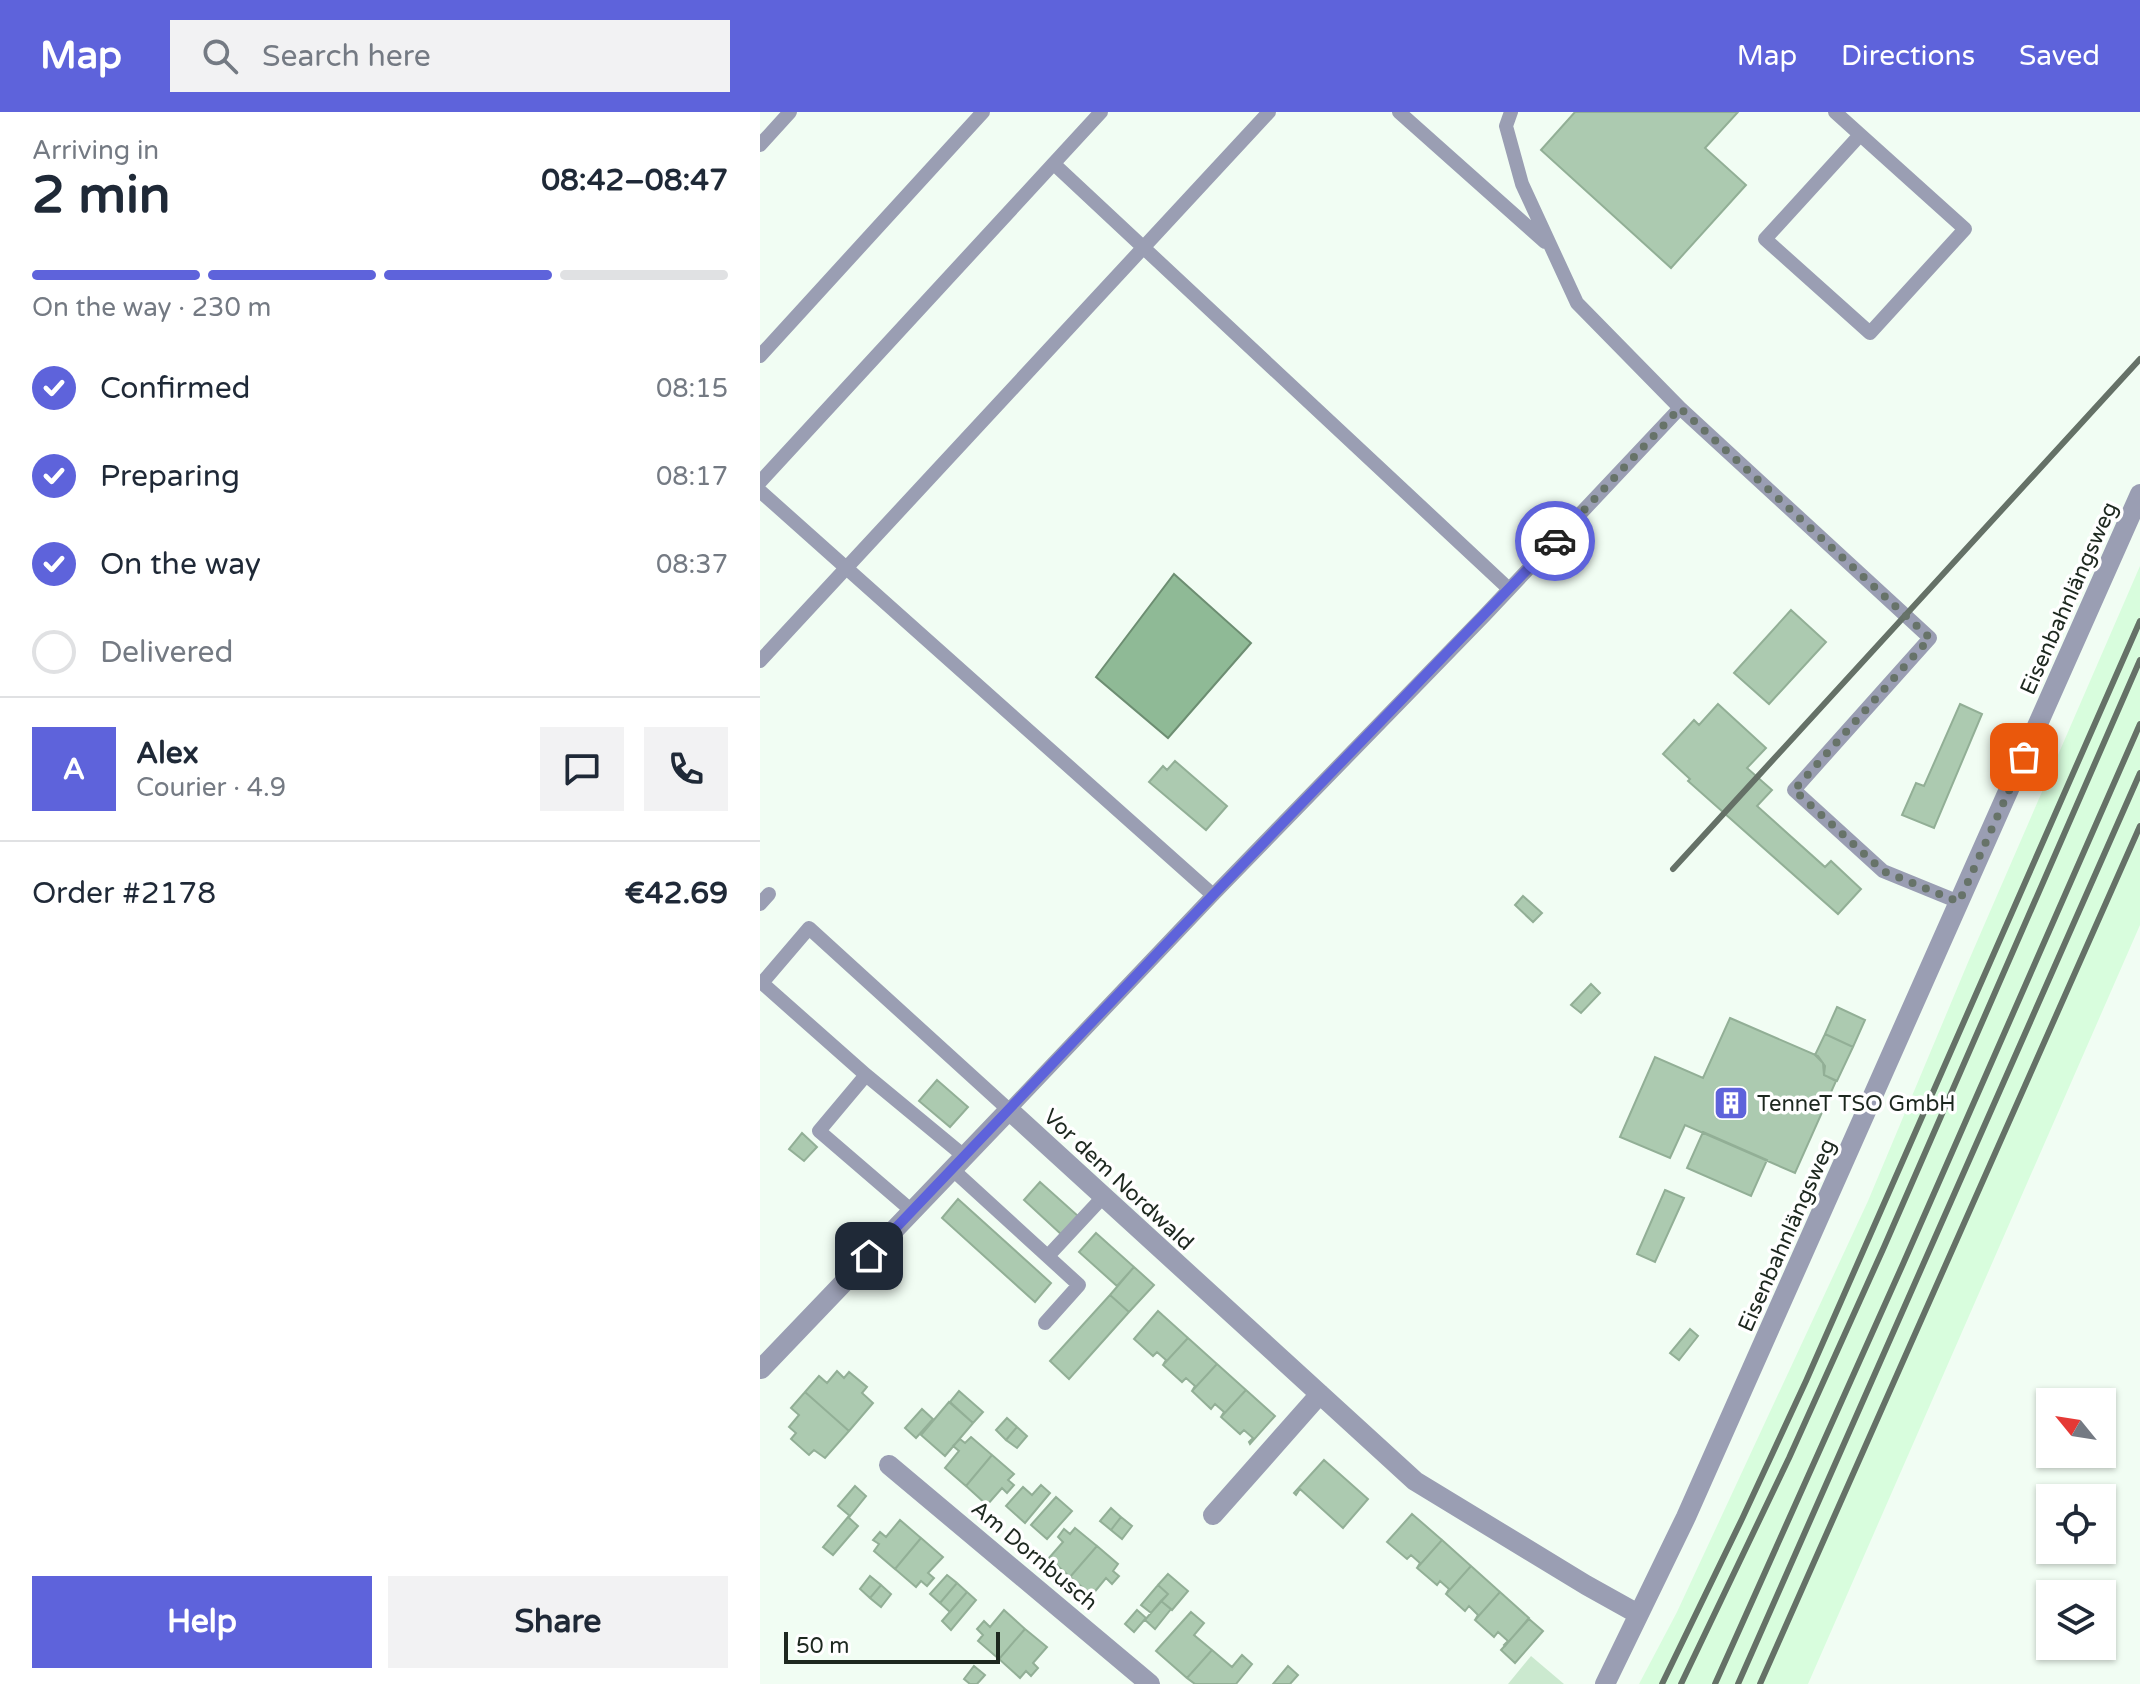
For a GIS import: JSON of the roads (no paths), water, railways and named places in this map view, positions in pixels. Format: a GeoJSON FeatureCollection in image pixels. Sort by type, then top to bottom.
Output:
{"type":"FeatureCollection","features":[{"type":"Feature","properties":{"kind":"street","name":"Eisenbahnlängsweg"},"geometry":{"type":"LineString","coordinates":[[1605,1684],[1686,1517],[2140,494]]}},
{"type":"Feature","properties":{"kind":"street","name":"Vor dem Nordwald"},"geometry":{"type":"LineString","coordinates":[[761,1369],[1009,1110],[1415,1481],[1638,1614]]}},
{"type":"Feature","properties":{"kind":"street"},"geometry":{"type":"LineString","coordinates":[[1213,1515],[1320,1394]]}},
{"type":"Feature","properties":{"kind":"street","name":"Am Dornbusch"},"geometry":{"type":"LineString","coordinates":[[889,1465],[1150,1684]]}},
{"type":"Feature","properties":{"kind":"lane"},"geometry":{"type":"LineString","coordinates":[[760,145],[790,112]]}},
{"type":"Feature","properties":{"kind":"lane"},"geometry":{"type":"LineString","coordinates":[[760,356],[983,112]]}},
{"type":"Feature","properties":{"kind":"lane"},"geometry":{"type":"LineString","coordinates":[[760,482],[1101,112]]}},
{"type":"Feature","properties":{"kind":"lane"},"geometry":{"type":"LineString","coordinates":[[760,661],[1269,112]]}},
{"type":"Feature","properties":{"kind":"lane"},"geometry":{"type":"LineString","coordinates":[[1399,112],[1551,247]]}},
{"type":"Feature","properties":{"kind":"lane"},"geometry":{"type":"LineString","coordinates":[[1511,112],[1506,126],[1522,184],[1577,303],[1680,408],[1930,638],[1794,790],[1883,871],[1959,902]]}},
{"type":"Feature","properties":{"kind":"lane"},"geometry":{"type":"LineString","coordinates":[[1835,112],[1965,229],[1870,333],[1765,239],[1860,135]]}},
{"type":"Feature","properties":{"kind":"lane"},"geometry":{"type":"LineString","coordinates":[[1054,164],[1509,589]]}},
{"type":"Feature","properties":{"kind":"lane"},"geometry":{"type":"LineString","coordinates":[[1045,1323],[1079,1285],[958,1162],[762,983],[809,928],[1009,1110],[1680,408]]}},
{"type":"Feature","properties":{"kind":"lane"},"geometry":{"type":"LineString","coordinates":[[760,491],[1213,895]]}},
{"type":"Feature","properties":{"kind":"lane"},"geometry":{"type":"LineString","coordinates":[[866,1075],[819,1131],[912,1211]]}},
{"type":"Feature","properties":{"kind":"lane"},"geometry":{"type":"LineString","coordinates":[[1048,1256],[1103,1197]]}},
{"type":"Feature","properties":{"kind":"railway"},"geometry":{"type":"LineString","coordinates":[[1673,869],[2140,359]]}},
{"type":"Feature","properties":{"kind":"railway"},"geometry":{"type":"LineString","coordinates":[[1662,1684],[1806,1381],[2140,621]]}},
{"type":"Feature","properties":{"kind":"railway"},"geometry":{"type":"LineString","coordinates":[[1681,1684],[1789,1458],[1884,1247],[2140,660]]}},
{"type":"Feature","properties":{"kind":"railway"},"geometry":{"type":"LineString","coordinates":[[1715,1684],[2140,724]]}},
{"type":"Feature","properties":{"kind":"railway"},"geometry":{"type":"LineString","coordinates":[[1738,1684],[2140,773]]}},
{"type":"Feature","properties":{"kind":"railway"},"geometry":{"type":"LineString","coordinates":[[1760,1684],[2140,826]]}},
{"type":"Feature","properties":{"kind":"place","name":"TenneT TSO GmbH"},"geometry":{"type":"Point","coordinates":[1731,1103]}}]}
